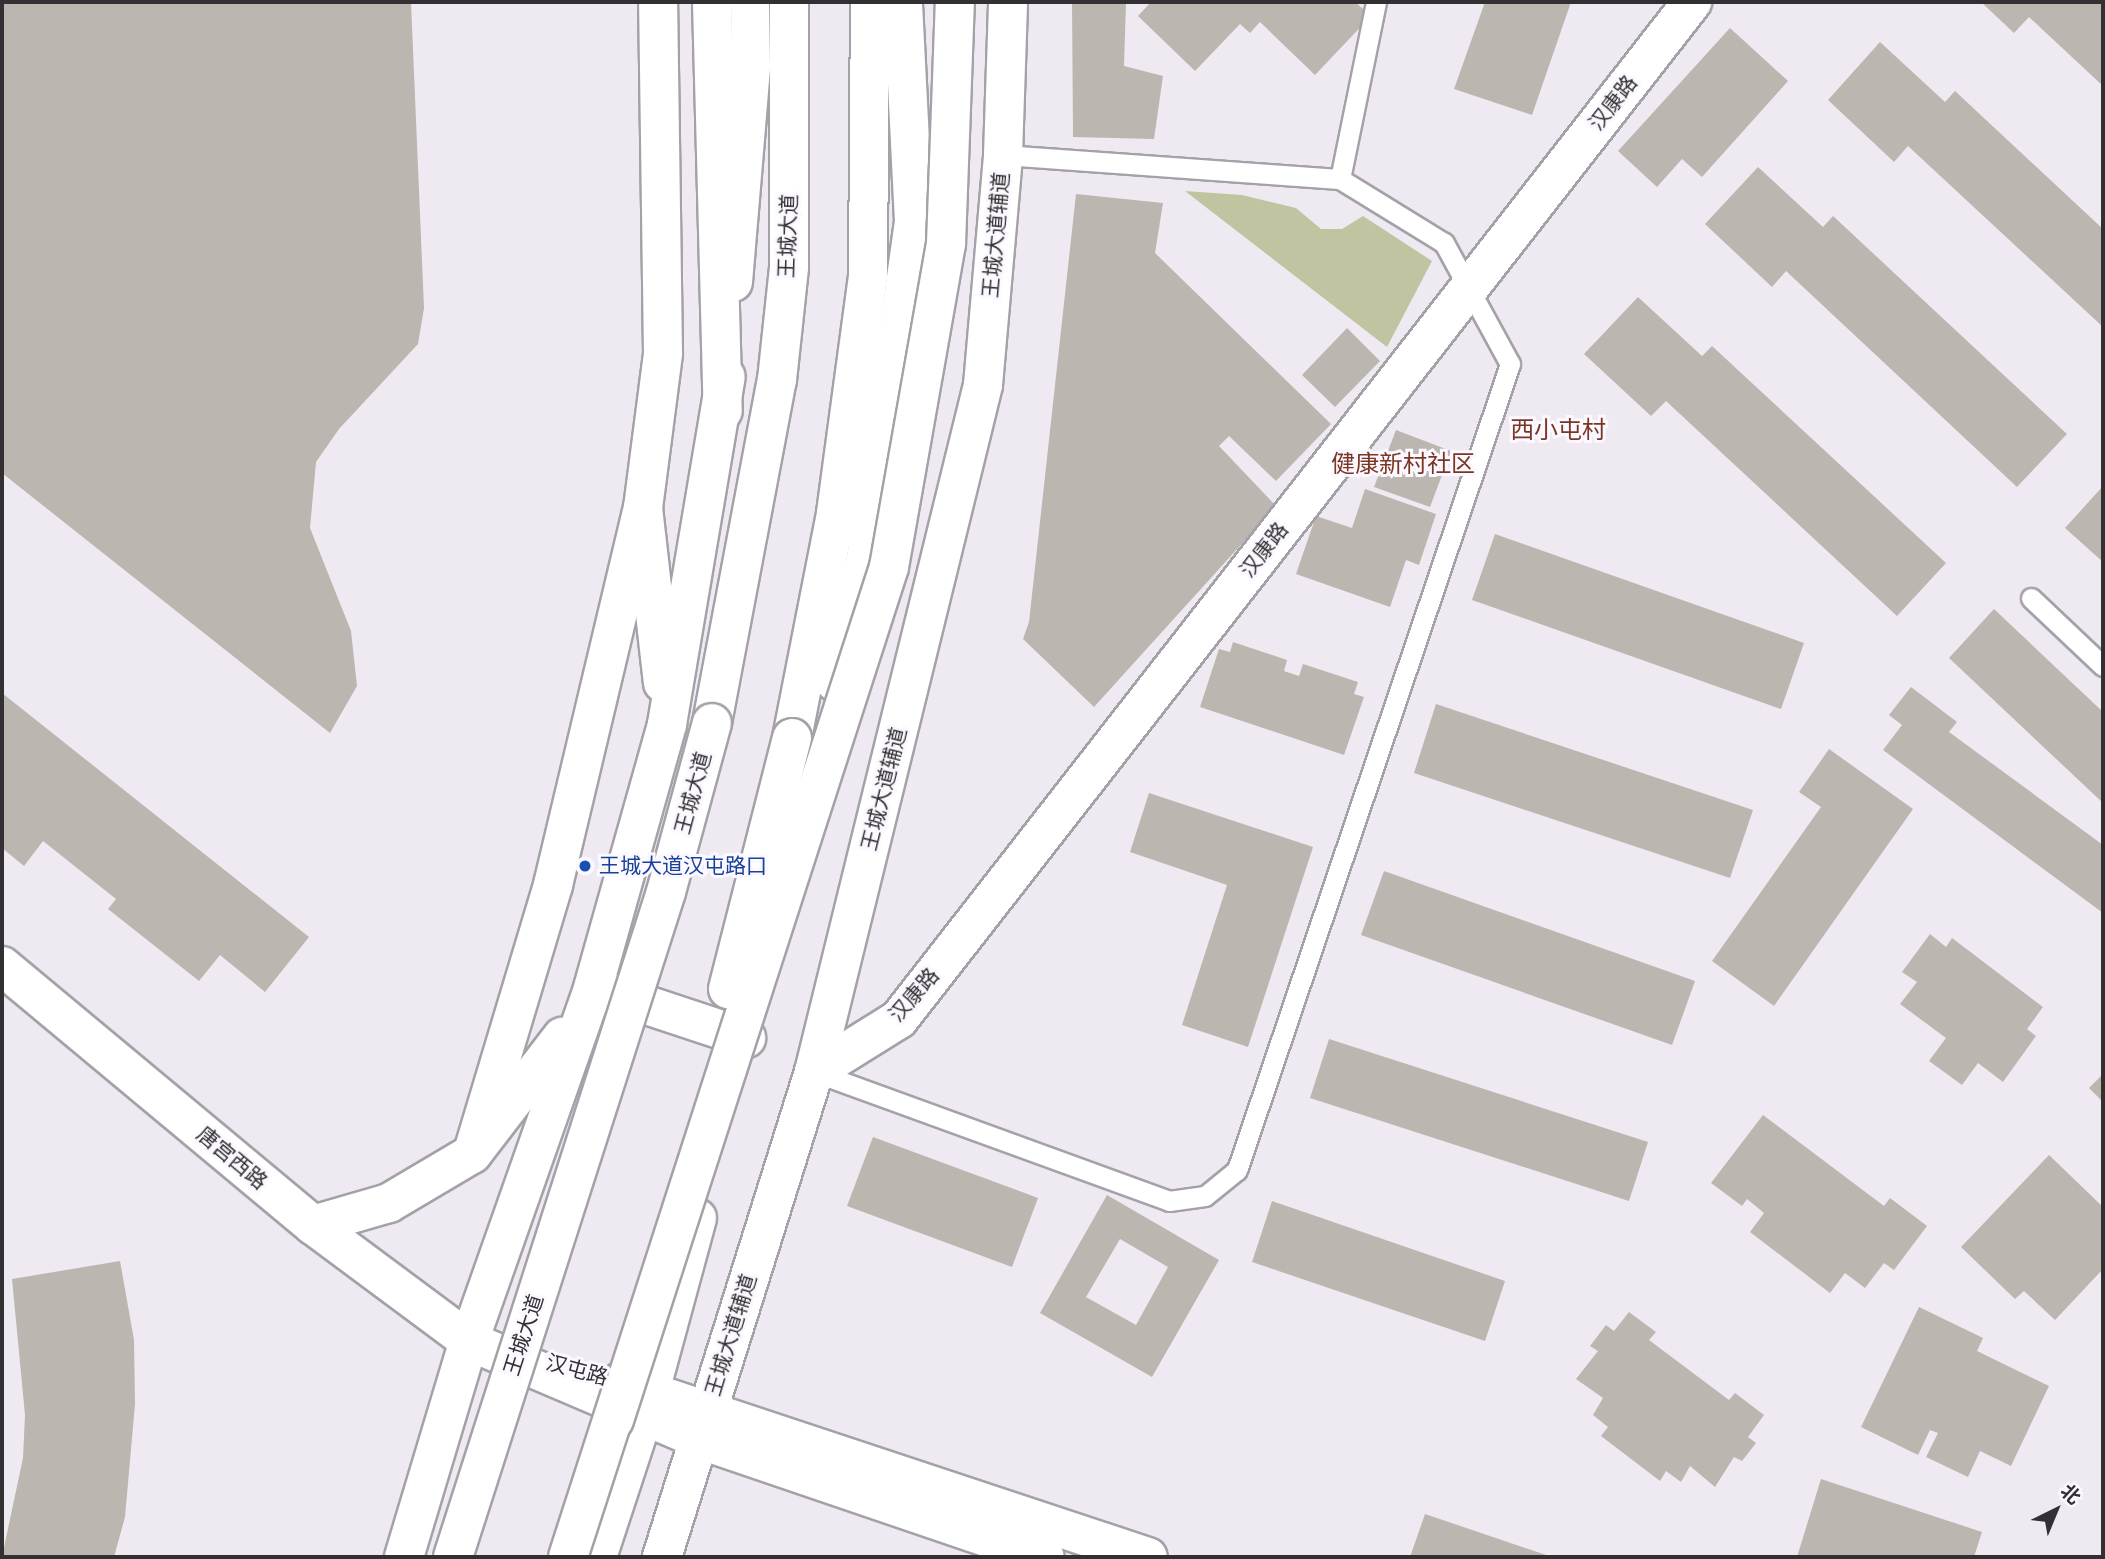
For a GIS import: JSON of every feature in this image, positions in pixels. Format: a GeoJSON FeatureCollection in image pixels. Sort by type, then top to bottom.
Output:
{"type":"FeatureCollection","features":[{"type":"Feature","properties":{"kind":"main road"},"geometry":{"type":"LineString","coordinates":[[472,1154],[553,885],[643,508],[663,353],[658,2]]}},
{"type":"Feature","properties":{"kind":"main road"},"geometry":{"type":"LineString","coordinates":[[712,2],[723,411]]}},
{"type":"Feature","properties":{"kind":"main road"},"geometry":{"type":"LineString","coordinates":[[404,1557],[469,1341],[593,988],[667,724],[723,411],[751,67],[750,2]]}},
{"type":"Feature","properties":{"kind":"main road","name":"王城大道"},"geometry":{"type":"LineString","coordinates":[[453,1557],[666,892],[712,723],[777,380],[789,267],[789,2]]}},
{"type":"Feature","properties":{"kind":"main road"},"geometry":{"type":"LineString","coordinates":[[597,1557],[635,1409],[792,738],[836,513],[868,276],[870,2]]}},
{"type":"Feature","properties":{"kind":"main road"},"geometry":{"type":"LineString","coordinates":[[568,1557],[635,1409],[746,1038],[866,559],[914,221],[903,2]]}},
{"type":"Feature","properties":{"kind":"main road"},"geometry":{"type":"LineString","coordinates":[[577,1557],[635,1409],[890,567],[946,244],[954,2]]}},
{"type":"Feature","properties":{"kind":"main road","name":"王城大道辅道"},"geometry":{"type":"LineString","coordinates":[[662,1557],[814,1072],[983,385],[1003,155],[1008,2]]}},
{"type":"Feature","properties":{"kind":"main road","name":"汉康路"},"geometry":{"type":"LineString","coordinates":[[814,1072],[899,1019],[1692,2]]}},
{"type":"Feature","properties":{"kind":"main road"},"geometry":{"type":"LineString","coordinates":[[643,508],[667,724]]}},
{"type":"Feature","properties":{"kind":"main road","name":"唐宫西路"},"geometry":{"type":"LineString","coordinates":[[2,966],[313,1225],[469,1341]]}},
{"type":"Feature","properties":{"kind":"main road"},"geometry":{"type":"LineString","coordinates":[[593,988],[746,1038]]}},
{"type":"Feature","properties":{"kind":"main road"},"geometry":{"type":"LineString","coordinates":[[313,1225],[389,1203],[472,1154],[542,1069],[593,988]]}},
{"type":"Feature","properties":{"kind":"main road","name":"汉屯路"},"geometry":{"type":"LineString","coordinates":[[469,1341],[635,1409],[705,1425],[1148,1557]]}},
{"type":"Feature","properties":{"kind":"main road","name":"汉屯路"},"geometry":{"type":"LineString","coordinates":[[705,1425],[1045,1557]]}},
{"type":"Feature","properties":{"kind":"lane"},"geometry":{"type":"LineString","coordinates":[[1340,178],[1376,2]]}},
{"type":"Feature","properties":{"kind":"lane"},"geometry":{"type":"LineString","coordinates":[[814,1072],[1169,1201],[1205,1196],[1237,1170],[1510,364],[1444,243],[1340,178],[1003,155]]}},
{"type":"Feature","properties":{"kind":"lane"},"geometry":{"type":"LineString","coordinates":[[2031,598],[2103,666]]}},
{"type":"Feature","properties":{"kind":"green space"},"geometry":{"type":"Polygon","coordinates":[[[1185,191],[1242,195],[1296,208],[1321,229],[1342,229],[1363,216],[1432,261],[1387,347],[1185,191]]]}},
{"type":"Feature","properties":{"kind":"building"},"geometry":{"type":"Polygon","coordinates":[[[2,2],[411,2],[424,308],[418,344],[339,429],[316,462],[310,528],[351,631],[357,686],[330,733],[2,473],[2,2]]]}},
{"type":"Feature","properties":{"kind":"building"},"geometry":{"type":"Polygon","coordinates":[[[1072,2],[1126,2],[1124,66],[1163,76],[1154,139],[1073,137],[1072,2]]]}},
{"type":"Feature","properties":{"kind":"building"},"geometry":{"type":"Polygon","coordinates":[[[1151,2],[1355,2],[1371,16],[1315,75],[1260,22],[1250,33],[1240,24],[1195,71],[1138,16],[1151,2]]]}},
{"type":"Feature","properties":{"kind":"building"},"geometry":{"type":"Polygon","coordinates":[[[1485,2],[1571,2],[1532,115],[1454,89],[1485,2]]]}},
{"type":"Feature","properties":{"kind":"building"},"geometry":{"type":"Polygon","coordinates":[[[1981,2],[2103,2],[2103,86],[2029,17],[2014,33],[1981,2]]]}},
{"type":"Feature","properties":{"kind":"building"},"geometry":{"type":"Polygon","coordinates":[[[1730,28],[1788,81],[1702,177],[1682,159],[1657,187],[1618,151],[1730,28]]]}},
{"type":"Feature","properties":{"kind":"building"},"geometry":{"type":"Polygon","coordinates":[[[1880,42],[1945,102],[1955,91],[2103,229],[2103,327],[1908,146],[1894,162],[1828,100],[1880,42]]]}},
{"type":"Feature","properties":{"kind":"building"},"geometry":{"type":"Polygon","coordinates":[[[1758,167],[1823,227],[1833,216],[2067,434],[2017,487],[1786,271],[1772,287],[1705,224],[1758,167]]]}},
{"type":"Feature","properties":{"kind":"building"},"geometry":{"type":"Polygon","coordinates":[[[1076,194],[1163,203],[1155,253],[1331,424],[1276,481],[1229,436],[1219,446],[1276,506],[1094,707],[1023,639],[1029,622],[1076,194]]]}},
{"type":"Feature","properties":{"kind":"building"},"geometry":{"type":"Polygon","coordinates":[[[1638,297],[1702,356],[1712,346],[1946,563],[1897,616],[1666,401],[1651,416],[1584,354],[1638,297]]]}},
{"type":"Feature","properties":{"kind":"building"},"geometry":{"type":"Polygon","coordinates":[[[1347,328],[1380,361],[1335,407],[1302,375],[1347,328]]]}},
{"type":"Feature","properties":{"kind":"building"},"geometry":{"type":"Polygon","coordinates":[[[1396,430],[1451,451],[1430,507],[1374,487],[1396,430]]]}},
{"type":"Feature","properties":{"kind":"building"},"geometry":{"type":"Polygon","coordinates":[[[2103,486],[2103,562],[2065,528],[2103,486]]]}},
{"type":"Feature","properties":{"kind":"building"},"geometry":{"type":"Polygon","coordinates":[[[1365,489],[1436,514],[1419,565],[1406,560],[1390,607],[1296,574],[1316,516],[1352,528],[1365,489]]]}},
{"type":"Feature","properties":{"kind":"building"},"geometry":{"type":"Polygon","coordinates":[[[1495,534],[1804,643],[1781,709],[1472,600],[1495,534]]]}},
{"type":"Feature","properties":{"kind":"building"},"geometry":{"type":"Polygon","coordinates":[[[1994,609],[2103,712],[2103,803],[1949,658],[1994,609]]]}},
{"type":"Feature","properties":{"kind":"building"},"geometry":{"type":"Polygon","coordinates":[[[1233,642],[1287,660],[1284,671],[1299,676],[1303,664],[1358,682],[1354,694],[1364,697],[1344,755],[1200,707],[1219,649],[1230,652],[1233,642]]]}},
{"type":"Feature","properties":{"kind":"building"},"geometry":{"type":"Polygon","coordinates":[[[1911,687],[1957,722],[1949,732],[2103,845],[2103,913],[1883,750],[1902,725],[1889,715],[1911,687]]]}},
{"type":"Feature","properties":{"kind":"building"},"geometry":{"type":"Polygon","coordinates":[[[2,693],[309,937],[265,992],[220,955],[199,981],[108,909],[116,899],[43,841],[24,866],[2,848],[2,693]]]}},
{"type":"Feature","properties":{"kind":"building"},"geometry":{"type":"Polygon","coordinates":[[[1436,704],[1753,810],[1730,878],[1414,773],[1436,704]]]}},
{"type":"Feature","properties":{"kind":"building"},"geometry":{"type":"Polygon","coordinates":[[[1829,749],[1913,809],[1774,1006],[1712,961],[1821,807],[1799,792],[1829,749]]]}},
{"type":"Feature","properties":{"kind":"building"},"geometry":{"type":"Polygon","coordinates":[[[1149,793],[1313,847],[1248,1047],[1182,1025],[1227,885],[1130,852],[1149,793]]]}},
{"type":"Feature","properties":{"kind":"building"},"geometry":{"type":"Polygon","coordinates":[[[1384,871],[1695,981],[1672,1045],[1361,935],[1384,871]]]}},
{"type":"Feature","properties":{"kind":"building"},"geometry":{"type":"Polygon","coordinates":[[[1930,934],[1946,947],[1952,938],[2043,1007],[2027,1029],[2036,1036],[2003,1082],[1978,1063],[1962,1085],[1929,1061],[1946,1038],[1900,1004],[1917,982],[1902,972],[1930,934]]]}},
{"type":"Feature","properties":{"kind":"building"},"geometry":{"type":"Polygon","coordinates":[[[1329,1039],[1648,1142],[1629,1201],[1310,1098],[1329,1039]]]}},
{"type":"Feature","properties":{"kind":"building"},"geometry":{"type":"Polygon","coordinates":[[[2103,1074],[2103,1102],[2089,1088],[2103,1074]]]}},
{"type":"Feature","properties":{"kind":"building"},"geometry":{"type":"Polygon","coordinates":[[[1763,1115],[1884,1206],[1890,1198],[1927,1226],[1894,1270],[1884,1263],[1865,1288],[1845,1273],[1830,1293],[1750,1232],[1764,1213],[1747,1199],[1742,1206],[1711,1183],[1763,1115]]]}},
{"type":"Feature","properties":{"kind":"building"},"geometry":{"type":"Polygon","coordinates":[[[873,1137],[1038,1198],[1012,1267],[847,1206],[873,1137]]]}},
{"type":"Feature","properties":{"kind":"building"},"geometry":{"type":"Polygon","coordinates":[[[2049,1155],[2103,1207],[2103,1269],[2055,1320],[2024,1291],[2015,1299],[1961,1247],[2049,1155]]]}},
{"type":"Feature","properties":{"kind":"building"},"geometry":{"type":"Polygon","coordinates":[[[1107,1195],[1219,1260],[1152,1377],[1040,1313],[1107,1195]],[[1120,1239],[1086,1297],[1136,1325],[1168,1267],[1120,1239]]]}},
{"type":"Feature","properties":{"kind":"building"},"geometry":{"type":"Polygon","coordinates":[[[1272,1201],[1505,1281],[1485,1341],[1252,1262],[1272,1201]]]}},
{"type":"Feature","properties":{"kind":"building"},"geometry":{"type":"Polygon","coordinates":[[[120,1261],[134,1340],[135,1404],[125,1517],[114,1557],[2,1557],[23,1458],[25,1415],[12,1279],[120,1261]]]}},
{"type":"Feature","properties":{"kind":"building"},"geometry":{"type":"Polygon","coordinates":[[[1919,1307],[1983,1338],[1977,1351],[2049,1386],[2011,1466],[1980,1451],[1968,1477],[1926,1457],[1938,1433],[1930,1430],[1918,1455],[1861,1427],[1919,1307]]]}},
{"type":"Feature","properties":{"kind":"building"},"geometry":{"type":"Polygon","coordinates":[[[1629,1312],[1656,1332],[1649,1340],[1729,1400],[1735,1393],[1764,1415],[1748,1437],[1756,1443],[1742,1461],[1734,1457],[1715,1487],[1690,1466],[1681,1482],[1666,1471],[1660,1481],[1601,1436],[1608,1427],[1593,1415],[1603,1398],[1576,1379],[1598,1351],[1590,1346],[1606,1325],[1614,1331],[1629,1312]]]}},
{"type":"Feature","properties":{"kind":"building"},"geometry":{"type":"Polygon","coordinates":[[[1821,1479],[1982,1532],[1974,1557],[1797,1557],[1821,1479]]]}},
{"type":"Feature","properties":{"kind":"building"},"geometry":{"type":"Polygon","coordinates":[[[1425,1514],[1552,1557],[1410,1557],[1425,1514]]]}},
{"type":"Feature","properties":{"kind":"place","name":"王城大道汉屯路口"},"geometry":{"type":"Point","coordinates":[585,866]}},
{"type":"Feature","properties":{"kind":"district","name":"西小屯村"},"geometry":{"type":"Point","coordinates":[1558,430]}},
{"type":"Feature","properties":{"kind":"district","name":"健康新村社区"},"geometry":{"type":"Point","coordinates":[1403,464]}}]}
